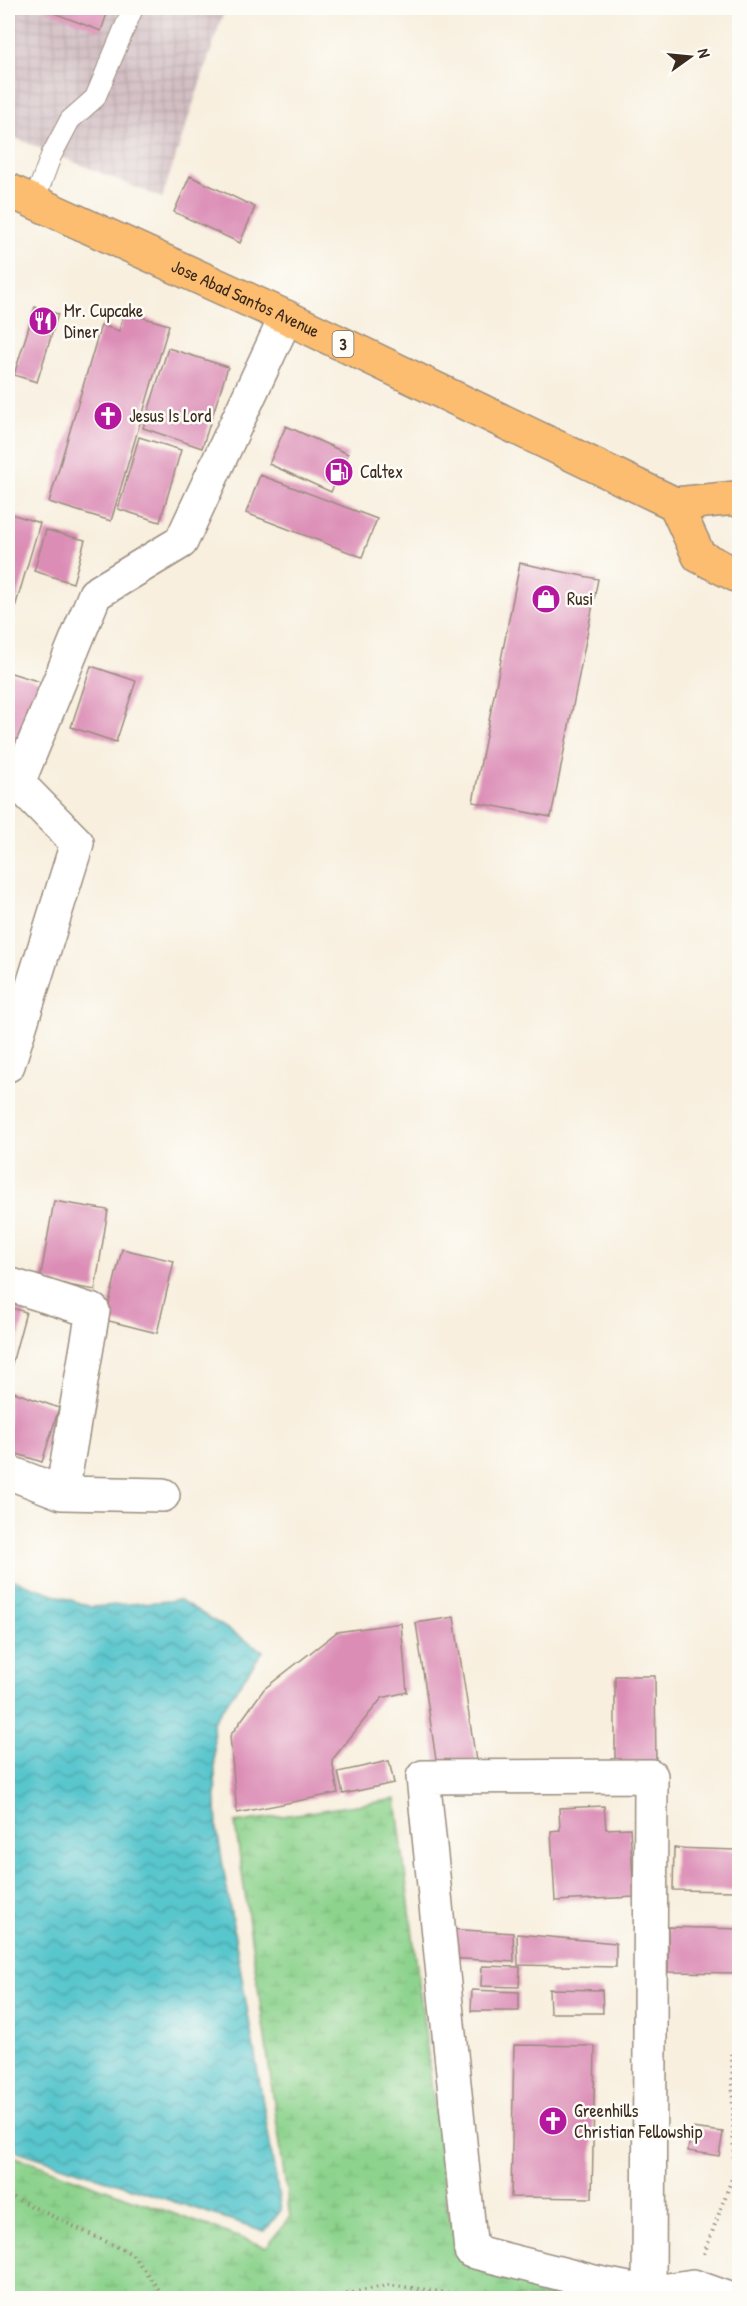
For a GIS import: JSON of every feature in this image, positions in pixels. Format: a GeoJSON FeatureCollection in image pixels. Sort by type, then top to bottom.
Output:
{"type":"FeatureCollection","features":[{"type":"Feature","properties":{"kind":"highway","name":"Jose Abad Santos Avenue"},"geometry":{"type":"LineString","coordinates":[[21,196],[286,317],[675,504]]}},
{"type":"Feature","properties":{"kind":"highway"},"geometry":{"type":"LineString","coordinates":[[740,501],[736,498],[675,504],[699,556],[740,577]]}},
{"type":"Feature","properties":{"kind":"street"},"geometry":{"type":"LineString","coordinates":[[8,1065],[77,843],[13,783],[95,594],[181,543],[286,317]]}},
{"type":"Feature","properties":{"kind":"street"},"geometry":{"type":"LineString","coordinates":[[8,1284],[93,1311],[62,1493]]}},
{"type":"Feature","properties":{"kind":"street"},"geometry":{"type":"LineString","coordinates":[[8,1472],[62,1493],[163,1496]]}},
{"type":"Feature","properties":{"kind":"street"},"geometry":{"type":"LineString","coordinates":[[650,2293],[651,1776],[423,1777],[471,2251],[526,2266],[650,2293],[691,2292],[727,2298]]}},
{"type":"Feature","properties":{"kind":"lane"},"geometry":{"type":"LineString","coordinates":[[21,196],[51,156],[70,120],[95,98],[133,8]]}},
{"type":"Feature","properties":{"kind":"path"},"geometry":{"type":"LineString","coordinates":[[691,2292],[734,2173],[732,2050]]}},
{"type":"Feature","properties":{"kind":"path"},"geometry":{"type":"LineString","coordinates":[[8,2195],[132,2254],[165,2298]]}},
{"type":"Feature","properties":{"kind":"path"},"geometry":{"type":"LineString","coordinates":[[329,2298],[388,2285],[480,2297],[526,2266]]}},
{"type":"Feature","properties":{"kind":"shaded area"},"geometry":{"type":"Polygon","coordinates":[[[8,8],[225,8],[162,198],[8,135],[8,8]]]}},
{"type":"Feature","properties":{"kind":"green space"},"geometry":{"type":"Polygon","coordinates":[[[396,1799],[447,2209],[463,2252],[609,2298],[8,2298],[8,2154],[266,2247],[290,2217],[235,1823],[396,1799]]]}},
{"type":"Feature","properties":{"kind":"water"},"geometry":{"type":"Polygon","coordinates":[[[8,1578],[91,1607],[180,1600],[263,1651],[213,1722],[217,1830],[281,2210],[265,2231],[8,2148],[8,2029],[10,2019],[8,2018],[8,1578]]]}},
{"type":"Feature","properties":{"kind":"building"},"geometry":{"type":"Polygon","coordinates":[[[46,8],[109,8],[101,31],[46,10],[46,8]]]}},
{"type":"Feature","properties":{"kind":"building"},"geometry":{"type":"Polygon","coordinates":[[[190,176],[255,207],[240,243],[174,212],[190,176]]]}},
{"type":"Feature","properties":{"kind":"building"},"geometry":{"type":"Polygon","coordinates":[[[35,307],[58,314],[37,382],[14,375],[35,307]]]}},
{"type":"Feature","properties":{"kind":"building","name":"Jesus Is Lord"},"geometry":{"type":"Polygon","coordinates":[[[124,312],[169,325],[111,521],[49,502],[101,325],[119,331],[124,312]]]}},
{"type":"Feature","properties":{"kind":"building"},"geometry":{"type":"Polygon","coordinates":[[[168,348],[228,367],[202,448],[143,428],[168,348]]]}},
{"type":"Feature","properties":{"kind":"building"},"geometry":{"type":"Polygon","coordinates":[[[286,426],[348,454],[331,492],[269,464],[286,426]]]}},
{"type":"Feature","properties":{"kind":"building"},"geometry":{"type":"Polygon","coordinates":[[[139,437],[181,450],[160,522],[118,509],[139,437]]]}},
{"type":"Feature","properties":{"kind":"building"},"geometry":{"type":"Polygon","coordinates":[[[260,475],[377,519],[362,557],[246,513],[260,475]]]}},
{"type":"Feature","properties":{"kind":"building"},"geometry":{"type":"Polygon","coordinates":[[[8,513],[40,523],[8,631],[8,513]]]}},
{"type":"Feature","properties":{"kind":"building"},"geometry":{"type":"Polygon","coordinates":[[[46,530],[85,540],[73,583],[34,571],[46,530]]]}},
{"type":"Feature","properties":{"kind":"building"},"geometry":{"type":"Polygon","coordinates":[[[520,563],[598,579],[551,817],[473,802],[520,563]]]}},
{"type":"Feature","properties":{"kind":"building"},"geometry":{"type":"Polygon","coordinates":[[[91,666],[136,681],[116,742],[71,727],[91,666]]]}},
{"type":"Feature","properties":{"kind":"building"},"geometry":{"type":"Polygon","coordinates":[[[8,672],[47,684],[21,768],[8,764],[8,672]]]}},
{"type":"Feature","properties":{"kind":"building"},"geometry":{"type":"Polygon","coordinates":[[[54,1201],[108,1210],[95,1290],[40,1280],[54,1201]]]}},
{"type":"Feature","properties":{"kind":"building"},"geometry":{"type":"Polygon","coordinates":[[[122,1249],[174,1261],[157,1333],[105,1320],[122,1249]]]}},
{"type":"Feature","properties":{"kind":"building"},"geometry":{"type":"Polygon","coordinates":[[[8,1307],[26,1312],[10,1371],[8,1370],[8,1307]]]}},
{"type":"Feature","properties":{"kind":"building"},"geometry":{"type":"Polygon","coordinates":[[[8,1390],[59,1408],[42,1462],[8,1451],[8,1390]]]}},
{"type":"Feature","properties":{"kind":"building"},"geometry":{"type":"Polygon","coordinates":[[[454,1617],[476,1761],[437,1767],[416,1623],[454,1617]]]}},
{"type":"Feature","properties":{"kind":"building"},"geometry":{"type":"Polygon","coordinates":[[[401,1623],[407,1692],[382,1698],[332,1760],[338,1793],[237,1813],[230,1736],[264,1689],[337,1632],[401,1623]]]}},
{"type":"Feature","properties":{"kind":"building"},"geometry":{"type":"Polygon","coordinates":[[[615,1676],[655,1676],[656,1772],[615,1772],[615,1676]]]}},
{"type":"Feature","properties":{"kind":"building"},"geometry":{"type":"Polygon","coordinates":[[[389,1761],[394,1783],[343,1794],[338,1772],[389,1761]]]}},
{"type":"Feature","properties":{"kind":"building"},"geometry":{"type":"Polygon","coordinates":[[[604,1806],[606,1829],[630,1828],[634,1897],[555,1901],[551,1831],[560,1830],[559,1808],[604,1806]]]}},
{"type":"Feature","properties":{"kind":"building"},"geometry":{"type":"Polygon","coordinates":[[[674,1848],[736,1850],[736,1891],[673,1890],[674,1848]]]}},
{"type":"Feature","properties":{"kind":"building"},"geometry":{"type":"Polygon","coordinates":[[[668,1927],[740,1929],[740,1973],[668,1972],[668,1927]]]}},
{"type":"Feature","properties":{"kind":"building"},"geometry":{"type":"Polygon","coordinates":[[[447,1929],[513,1933],[514,1962],[448,1958],[447,1929]]]}},
{"type":"Feature","properties":{"kind":"building"},"geometry":{"type":"Polygon","coordinates":[[[517,1934],[616,1943],[616,1967],[518,1965],[517,1934]]]}},
{"type":"Feature","properties":{"kind":"building"},"geometry":{"type":"Polygon","coordinates":[[[482,1966],[520,1967],[519,1987],[481,1986],[482,1966]]]}},
{"type":"Feature","properties":{"kind":"building"},"geometry":{"type":"Polygon","coordinates":[[[549,1989],[602,1990],[603,2013],[550,2013],[549,1989]]]}},
{"type":"Feature","properties":{"kind":"building"},"geometry":{"type":"Polygon","coordinates":[[[472,1990],[519,1992],[519,2011],[471,2011],[472,1990]]]}},
{"type":"Feature","properties":{"kind":"building","name":"Greenhills Christian Fellowship"},"geometry":{"type":"Polygon","coordinates":[[[514,2045],[595,2046],[592,2198],[511,2197],[514,2045]]]}},
{"type":"Feature","properties":{"kind":"building"},"geometry":{"type":"Polygon","coordinates":[[[691,2128],[723,2132],[719,2156],[688,2151],[691,2128]]]}},
{"type":"Feature","properties":{"kind":"place","name":"Mr. Cupcake Diner"},"geometry":{"type":"Point","coordinates":[43,321]}},
{"type":"Feature","properties":{"kind":"place","name":"Jesus Is Lord"},"geometry":{"type":"Point","coordinates":[108,416]}},
{"type":"Feature","properties":{"kind":"place","name":"Caltex"},"geometry":{"type":"Point","coordinates":[339,472]}},
{"type":"Feature","properties":{"kind":"place","name":"Rusi"},"geometry":{"type":"Point","coordinates":[546,599]}},
{"type":"Feature","properties":{"kind":"place","name":"Greenhills Christian Fellowship"},"geometry":{"type":"Point","coordinates":[553,2121]}}]}
